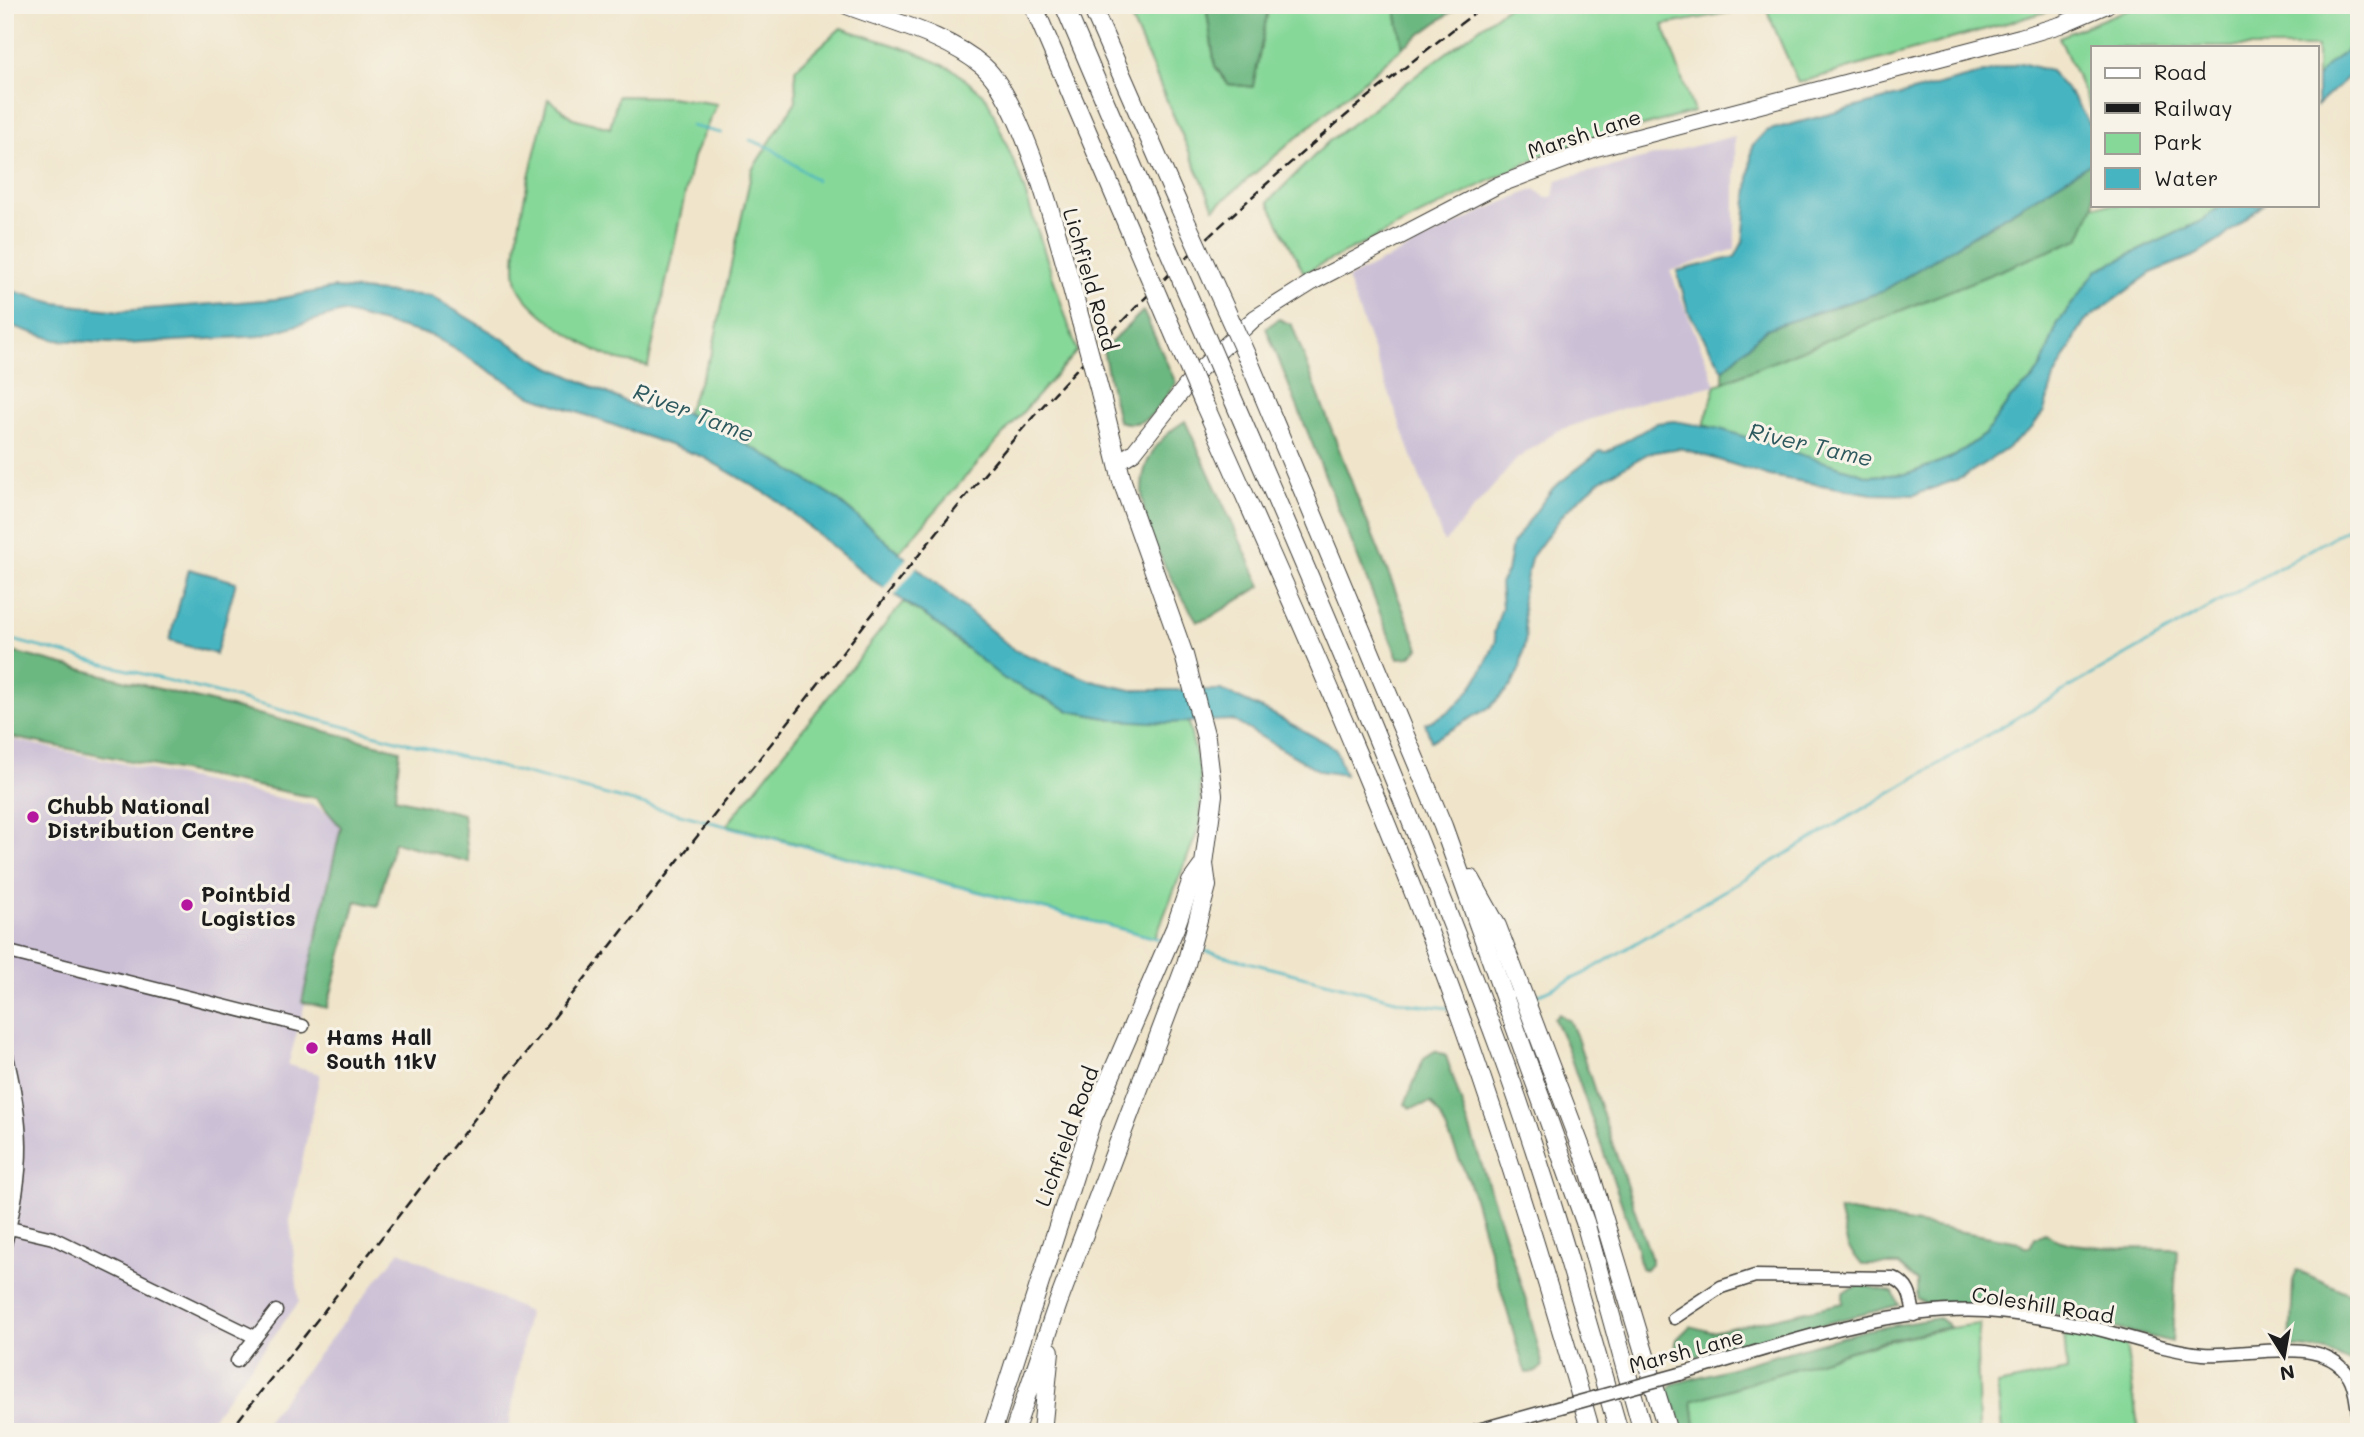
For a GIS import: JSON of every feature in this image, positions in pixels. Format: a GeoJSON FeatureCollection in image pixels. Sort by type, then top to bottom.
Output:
{"type":"FeatureCollection","features":[{"type":"Feature","properties":{"kind":"highway","name":"Lichfield Road"},"geometry":{"type":"LineString","coordinates":[[847,5],[967,54],[997,80],[1020,124],[1081,322],[1116,454],[1184,655],[1206,738],[1213,795],[1204,864],[1207,886],[1196,933],[1058,1303],[1014,1432]]}},
{"type":"Feature","properties":{"kind":"highway"},"geometry":{"type":"LineString","coordinates":[[1064,5],[1379,740],[1478,993],[1551,1205],[1619,1432]]}},
{"type":"Feature","properties":{"kind":"highway"},"geometry":{"type":"LineString","coordinates":[[1091,5],[1248,359],[1443,826],[1586,1222],[1643,1432]]}},
{"type":"Feature","properties":{"kind":"highway"},"geometry":{"type":"LineString","coordinates":[[1036,11],[1368,783],[1451,992],[1559,1323],[1591,1432]]}},
{"type":"Feature","properties":{"kind":"highway"},"geometry":{"type":"LineString","coordinates":[[1443,826],[1497,926],[1520,981],[1588,1166],[1668,1432]]}},
{"type":"Feature","properties":{"kind":"highway","name":"Lichfield Road"},"geometry":{"type":"LineString","coordinates":[[992,1432],[1093,1117],[1175,928],[1191,882],[1204,864]]}},
{"type":"Feature","properties":{"kind":"highway"},"geometry":{"type":"LineString","coordinates":[[1042,1432],[1046,1372],[1058,1303]]}},
{"type":"Feature","properties":{"kind":"main road","name":"Marsh Lane"},"geometry":{"type":"LineString","coordinates":[[1116,454],[1134,452],[1198,371],[1255,318],[1283,298],[1498,185],[1596,148],[2020,37],[2060,25],[2107,5]]}},
{"type":"Feature","properties":{"kind":"street"},"geometry":{"type":"LineString","coordinates":[[6,952],[303,1026]]}},
{"type":"Feature","properties":{"kind":"street"},"geometry":{"type":"LineString","coordinates":[[5,1048],[19,1107],[22,1156],[5,1244]]}},
{"type":"Feature","properties":{"kind":"street"},"geometry":{"type":"LineString","coordinates":[[10,1228],[53,1238],[255,1337]]}},
{"type":"Feature","properties":{"kind":"street"},"geometry":{"type":"LineString","coordinates":[[1674,1318],[1721,1287],[1755,1276],[1893,1278],[1903,1282],[1909,1290],[1914,1315]]}},
{"type":"Feature","properties":{"kind":"street"},"geometry":{"type":"LineString","coordinates":[[237,1361],[276,1311]]}},
{"type":"Feature","properties":{"kind":"street","name":"Coleshill Road"},"geometry":{"type":"LineString","coordinates":[[1914,1315],[1987,1311],[2089,1327],[2203,1354],[2307,1351],[2323,1356],[2343,1368],[2353,1386],[2359,1417]]}},
{"type":"Feature","properties":{"kind":"street","name":"Marsh Lane"},"geometry":{"type":"LineString","coordinates":[[1471,1432],[1838,1331],[1914,1315]]}},
{"type":"Feature","properties":{"kind":"shaded area"},"geometry":{"type":"Polygon","coordinates":[[[1735,136],[1735,249],[1670,271],[1716,385],[1647,400],[1557,431],[1517,459],[1444,543],[1347,279],[1483,211],[1535,189],[1546,198],[1554,196],[1557,180],[1735,136]]]}},
{"type":"Feature","properties":{"kind":"shaded area"},"geometry":{"type":"Polygon","coordinates":[[[5,738],[316,806],[353,830],[288,1065],[320,1074],[290,1221],[299,1302],[202,1432],[5,1432],[5,738]]]}},
{"type":"Feature","properties":{"kind":"shaded area"},"geometry":{"type":"Polygon","coordinates":[[[400,1251],[528,1312],[508,1432],[257,1432],[400,1251]]]}},
{"type":"Feature","properties":{"kind":"green space"},"geometry":{"type":"Polygon","coordinates":[[[1125,5],[1206,5],[1215,66],[1228,84],[1252,87],[1269,5],[1395,5],[1403,47],[1214,208],[1125,5]]]}},
{"type":"Feature","properties":{"kind":"green space"},"geometry":{"type":"Polygon","coordinates":[[[1206,5],[1269,5],[1253,87],[1228,84],[1215,66],[1206,5]]]}},
{"type":"Feature","properties":{"kind":"green space"},"geometry":{"type":"Polygon","coordinates":[[[1395,5],[1461,5],[1403,47],[1395,5]]]}},
{"type":"Feature","properties":{"kind":"green space"},"geometry":{"type":"Polygon","coordinates":[[[1510,5],[2070,5],[1798,83],[1765,6],[1663,25],[1694,112],[1546,153],[1304,273],[1268,202],[1329,141],[1510,5]]]}},
{"type":"Feature","properties":{"kind":"green space"},"geometry":{"type":"Polygon","coordinates":[[[2138,5],[2359,5],[2359,42],[2329,63],[2318,77],[2318,46],[2091,46],[2091,109],[2059,37],[2138,5]]]}},
{"type":"Feature","properties":{"kind":"green space"},"geometry":{"type":"Polygon","coordinates":[[[841,28],[913,51],[954,70],[987,98],[1019,174],[1077,351],[899,552],[834,497],[763,453],[686,413],[712,352],[752,170],[796,101],[795,69],[841,28]]]}},
{"type":"Feature","properties":{"kind":"green space"},"geometry":{"type":"Polygon","coordinates":[[[618,96],[670,97],[717,104],[693,157],[648,366],[612,358],[544,316],[522,294],[515,267],[525,193],[548,99],[573,118],[610,128],[618,96]]]}},
{"type":"Feature","properties":{"kind":"green space"},"geometry":{"type":"Polygon","coordinates":[[[2091,163],[2091,206],[2094,206],[2079,239],[1723,382],[1723,370],[1766,329],[1881,292],[2091,163]]]}},
{"type":"Feature","properties":{"kind":"green space"},"geometry":{"type":"Polygon","coordinates":[[[2094,206],[2221,206],[2200,222],[2097,270],[2058,323],[2041,367],[2032,380],[2011,398],[1985,434],[1955,456],[1908,474],[1869,476],[1704,425],[1716,385],[2078,239],[2094,206]]]}},
{"type":"Feature","properties":{"kind":"green space"},"geometry":{"type":"Polygon","coordinates":[[[1143,311],[1176,383],[1152,414],[1138,423],[1129,423],[1118,421],[1103,350],[1143,311]]]}},
{"type":"Feature","properties":{"kind":"green space"},"geometry":{"type":"Polygon","coordinates":[[[1279,319],[1292,325],[1361,507],[1419,648],[1410,657],[1398,658],[1266,328],[1279,319]]]}},
{"type":"Feature","properties":{"kind":"green space"},"geometry":{"type":"Polygon","coordinates":[[[1185,421],[1261,586],[1209,618],[1197,621],[1154,544],[1145,517],[1142,490],[1146,465],[1160,442],[1185,421]]]}},
{"type":"Feature","properties":{"kind":"green space"},"geometry":{"type":"Polygon","coordinates":[[[903,602],[933,621],[961,645],[1070,711],[1117,720],[1188,721],[1200,772],[1201,823],[1155,938],[727,825],[903,602]]]}},
{"type":"Feature","properties":{"kind":"green space"},"geometry":{"type":"Polygon","coordinates":[[[5,650],[400,750],[395,798],[463,814],[469,862],[394,842],[378,906],[356,901],[327,1008],[302,1002],[341,827],[316,798],[5,736],[5,650]]]}},
{"type":"Feature","properties":{"kind":"green space"},"geometry":{"type":"Polygon","coordinates":[[[1559,1014],[1570,1021],[1576,1035],[1651,1258],[1651,1264],[1646,1270],[1641,1268],[1637,1248],[1565,1042],[1554,1019],[1559,1014]]]}},
{"type":"Feature","properties":{"kind":"green space"},"geometry":{"type":"Polygon","coordinates":[[[1435,1051],[1446,1056],[1526,1300],[1543,1366],[1536,1372],[1526,1373],[1523,1365],[1469,1181],[1441,1117],[1431,1103],[1411,1108],[1405,1104],[1424,1058],[1435,1051]]]}},
{"type":"Feature","properties":{"kind":"green space"},"geometry":{"type":"Polygon","coordinates":[[[1839,1210],[2019,1242],[2024,1247],[2030,1247],[2035,1237],[2045,1233],[2054,1239],[2087,1246],[2177,1249],[2172,1342],[2050,1313],[1940,1301],[1926,1304],[1917,1299],[1917,1281],[1899,1265],[1862,1265],[1848,1247],[1839,1210]]]}},
{"type":"Feature","properties":{"kind":"green space"},"geometry":{"type":"Polygon","coordinates":[[[2297,1270],[2359,1298],[2359,1378],[2354,1364],[2326,1351],[2290,1347],[2293,1281],[2297,1270]]]}},
{"type":"Feature","properties":{"kind":"green space"},"geometry":{"type":"Polygon","coordinates":[[[1861,1285],[1893,1292],[1899,1305],[1693,1357],[1675,1347],[1677,1339],[1690,1326],[1712,1332],[1843,1303],[1843,1292],[1861,1285]]]}},
{"type":"Feature","properties":{"kind":"green space"},"geometry":{"type":"Polygon","coordinates":[[[1939,1318],[1950,1327],[1882,1341],[1692,1401],[1696,1432],[1683,1432],[1677,1410],[1667,1392],[1673,1384],[1866,1330],[1939,1318]]]}},
{"type":"Feature","properties":{"kind":"green space"},"geometry":{"type":"Polygon","coordinates":[[[1980,1324],[1977,1347],[1979,1432],[1696,1432],[1692,1401],[1870,1346],[1943,1329],[1980,1324]]]}},
{"type":"Feature","properties":{"kind":"green space"},"geometry":{"type":"Polygon","coordinates":[[[2064,1332],[2126,1345],[2139,1432],[2002,1432],[1997,1385],[2067,1371],[2064,1332]]]}},
{"type":"Feature","properties":{"kind":"water"},"geometry":{"type":"Polygon","coordinates":[[[2359,42],[2359,67],[2318,105],[2318,77],[2329,63],[2359,42]]]}},
{"type":"Feature","properties":{"kind":"water"},"geometry":{"type":"Polygon","coordinates":[[[2021,63],[2050,71],[2073,97],[2091,126],[2091,163],[1881,292],[1766,329],[1723,370],[1688,311],[1677,271],[1735,257],[1743,242],[1752,146],[1766,131],[2021,63]]]}},
{"type":"Feature","properties":{"kind":"water"},"geometry":{"type":"Polygon","coordinates":[[[2221,206],[2262,206],[2220,240],[2196,255],[2151,273],[2084,322],[2054,378],[2044,411],[2032,428],[2005,450],[1961,478],[1914,495],[1872,494],[1770,476],[1680,448],[1649,453],[1598,482],[1565,512],[1531,558],[1522,598],[1526,637],[1520,668],[1512,685],[1490,707],[1431,741],[1425,723],[1450,710],[1469,691],[1496,641],[1494,633],[1502,607],[1500,583],[1507,572],[1512,544],[1553,488],[1600,451],[1606,452],[1657,423],[1674,421],[1720,429],[1869,476],[1908,474],[1955,456],[1985,434],[2011,398],[2032,380],[2041,367],[2058,323],[2097,270],[2200,222],[2221,206]]]}},
{"type":"Feature","properties":{"kind":"water"},"geometry":{"type":"Polygon","coordinates":[[[334,288],[431,296],[548,366],[639,408],[686,413],[763,453],[834,497],[1014,650],[1092,681],[1131,690],[1221,690],[1273,714],[1335,748],[1345,775],[1320,771],[1232,720],[1167,723],[1117,720],[1070,711],[1004,679],[933,621],[874,581],[774,498],[703,457],[529,395],[433,336],[342,312],[260,336],[125,344],[56,340],[5,324],[5,289],[55,303],[120,311],[277,299],[334,288]]]}},
{"type":"Feature","properties":{"kind":"water"},"geometry":{"type":"Polygon","coordinates":[[[189,569],[236,582],[216,654],[169,641],[189,569]]]}},
{"type":"Feature","properties":{"kind":"pier"},"geometry":{"type":"Polygon","coordinates":[[[908,556],[918,565],[893,598],[882,591],[908,556]]]}},
{"type":"Feature","properties":{"kind":"waterway"},"geometry":{"type":"LineString","coordinates":[[691,126],[721,133]]}},
{"type":"Feature","properties":{"kind":"waterway"},"geometry":{"type":"LineString","coordinates":[[750,140],[771,148],[816,180]]}},
{"type":"Feature","properties":{"kind":"waterway"},"geometry":{"type":"LineString","coordinates":[[1531,998],[1585,973],[2018,717],[2359,522]]}},
{"type":"Feature","properties":{"kind":"waterway"},"geometry":{"type":"LineString","coordinates":[[5,638],[1163,940]]}},
{"type":"Feature","properties":{"kind":"waterway"},"geometry":{"type":"LineString","coordinates":[[1197,949],[1411,1004],[1449,1008]]}},
{"type":"Feature","properties":{"kind":"railway"},"geometry":{"type":"LineString","coordinates":[[229,1432],[925,547],[1033,417],[1138,305],[1249,200],[1365,100],[1485,5]]}},
{"type":"Feature","properties":{"kind":"place","name":"Chubb National Distribution Centre"},"geometry":{"type":"Point","coordinates":[33,817]}},
{"type":"Feature","properties":{"kind":"place","name":"Pointbid Logistics"},"geometry":{"type":"Point","coordinates":[187,905]}},
{"type":"Feature","properties":{"kind":"place","name":"Hams Hall South 11kV"},"geometry":{"type":"Point","coordinates":[312,1048]}},
{"type":"Feature","properties":{"kind":"water label","name":"River Tame"},"geometry":{"type":"Point","coordinates":[694,412]}},
{"type":"Feature","properties":{"kind":"water label","name":"River Tame"},"geometry":{"type":"Point","coordinates":[1811,444]}}]}
